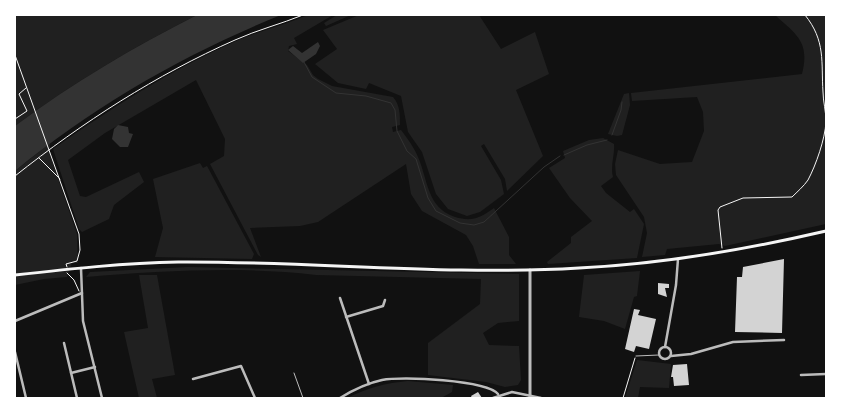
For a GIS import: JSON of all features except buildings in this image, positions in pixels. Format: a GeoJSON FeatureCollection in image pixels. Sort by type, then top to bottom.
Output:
{"type":"FeatureCollection","features":[{"type":"Feature","properties":{"kind":"main road"},"geometry":{"type":"LineString","coordinates":[[15,275],[67,269],[179,262],[530,270],[609,267],[678,259],[759,246],[826,231]]}},
{"type":"Feature","properties":{"kind":"street"},"geometry":{"type":"LineString","coordinates":[[664,347],[676,286],[678,259]]}},
{"type":"Feature","properties":{"kind":"street"},"geometry":{"type":"LineString","coordinates":[[81,268],[83,321],[102,398]]}},
{"type":"Feature","properties":{"kind":"street"},"geometry":{"type":"LineString","coordinates":[[530,270],[530,396]]}},
{"type":"Feature","properties":{"kind":"street"},"geometry":{"type":"LineString","coordinates":[[15,321],[82,293]]}},
{"type":"Feature","properties":{"kind":"street"},"geometry":{"type":"LineString","coordinates":[[340,298],[370,384]]}},
{"type":"Feature","properties":{"kind":"street"},"geometry":{"type":"LineString","coordinates":[[346,318],[383,306],[385,300]]}},
{"type":"Feature","properties":{"kind":"street"},"geometry":{"type":"LineString","coordinates":[[671,356],[670,348],[660,348],[659,355],[664,359],[671,356],[692,354],[733,342],[784,340]]}},
{"type":"Feature","properties":{"kind":"street"},"geometry":{"type":"LineString","coordinates":[[64,343],[77,398]]}},
{"type":"Feature","properties":{"kind":"street"},"geometry":{"type":"LineString","coordinates":[[15,352],[26,398]]}},
{"type":"Feature","properties":{"kind":"street"},"geometry":{"type":"LineString","coordinates":[[193,379],[241,366],[255,398]]}},
{"type":"Feature","properties":{"kind":"street"},"geometry":{"type":"LineString","coordinates":[[71,373],[95,367]]}},
{"type":"Feature","properties":{"kind":"street"},"geometry":{"type":"LineString","coordinates":[[801,374],[826,374]]}},
{"type":"Feature","properties":{"kind":"street"},"geometry":{"type":"LineString","coordinates":[[340,398],[383,380],[411,378],[480,386],[493,390],[498,394]]}},
{"type":"Feature","properties":{"kind":"street"},"geometry":{"type":"LineString","coordinates":[[493,398],[498,394],[512,392],[541,398]]}},
{"type":"Feature","properties":{"kind":"lane"},"geometry":{"type":"LineString","coordinates":[[636,356],[659,355]]}},
{"type":"Feature","properties":{"kind":"lane"},"geometry":{"type":"LineString","coordinates":[[294,373],[303,398]]}},
{"type":"Feature","properties":{"kind":"path"},"geometry":{"type":"LineString","coordinates":[[15,176],[97,116],[158,78],[236,39],[303,15]]}},
{"type":"Feature","properties":{"kind":"path"},"geometry":{"type":"LineString","coordinates":[[721,245],[718,210],[720,206],[743,198],[792,196],[807,181],[826,124],[826,116],[822,94],[823,57],[812,25],[805,15]]}},
{"type":"Feature","properties":{"kind":"path"},"geometry":{"type":"LineString","coordinates":[[15,55],[61,179],[79,234],[79,258],[66,264],[67,276],[74,280],[76,289],[82,293]]}},
{"type":"Feature","properties":{"kind":"path"},"geometry":{"type":"LineString","coordinates":[[15,119],[27,111],[20,94],[27,88]]}},
{"type":"Feature","properties":{"kind":"path"},"geometry":{"type":"LineString","coordinates":[[39,158],[61,179]]}},
{"type":"Feature","properties":{"kind":"path"},"geometry":{"type":"LineString","coordinates":[[623,398],[636,356]]}},
{"type":"Feature","properties":{"kind":"shaded area"},"geometry":{"type":"Polygon","coordinates":[[[15,15],[197,15],[104,66],[15,126],[15,15]]]}},
{"type":"Feature","properties":{"kind":"shaded area"},"geometry":{"type":"Polygon","coordinates":[[[197,15],[281,15],[210,47],[142,83],[77,124],[15,171],[15,126],[104,66],[197,15]]]}},
{"type":"Feature","properties":{"kind":"shaded area"},"geometry":{"type":"Polygon","coordinates":[[[308,15],[333,15],[294,38],[297,44],[289,46],[288,51],[307,65],[318,79],[332,86],[393,97],[400,113],[400,125],[392,127],[393,132],[401,130],[412,146],[418,157],[430,192],[439,207],[455,217],[466,219],[476,218],[494,208],[509,237],[509,255],[516,264],[479,264],[473,246],[466,235],[422,211],[411,194],[406,164],[318,222],[300,226],[250,228],[261,257],[258,255],[210,164],[224,156],[225,139],[196,80],[105,133],[68,160],[80,196],[86,197],[139,172],[144,182],[114,205],[109,219],[82,232],[79,229],[53,149],[119,104],[188,64],[236,41],[308,15]]]}},
{"type":"Feature","properties":{"kind":"shaded area"},"geometry":{"type":"Polygon","coordinates":[[[337,15],[351,15],[326,26],[324,23],[337,15]]]}},
{"type":"Feature","properties":{"kind":"shaded area"},"geometry":{"type":"Polygon","coordinates":[[[359,15],[479,15],[501,49],[535,32],[549,74],[516,90],[543,156],[507,191],[505,179],[484,144],[481,146],[501,180],[504,194],[480,212],[467,216],[448,209],[436,194],[422,152],[408,132],[401,96],[369,83],[366,89],[338,83],[315,64],[337,49],[323,30],[359,15]]]}},
{"type":"Feature","properties":{"kind":"shaded area"},"geometry":{"type":"Polygon","coordinates":[[[775,15],[825,15],[826,18],[826,224],[725,246],[719,244],[667,249],[665,255],[642,257],[647,233],[644,217],[616,175],[615,164],[618,150],[660,164],[692,162],[704,131],[703,112],[697,97],[632,101],[631,93],[802,74],[804,54],[800,40],[775,15]]]}},
{"type":"Feature","properties":{"kind":"shaded area"},"geometry":{"type":"Polygon","coordinates":[[[318,42],[320,46],[316,54],[303,63],[288,50],[293,46],[302,53],[318,42]]]}},
{"type":"Feature","properties":{"kind":"shaded area"},"geometry":{"type":"Polygon","coordinates":[[[629,93],[630,105],[622,135],[608,134],[624,94],[629,93]]]}},
{"type":"Feature","properties":{"kind":"shaded area"},"geometry":{"type":"Polygon","coordinates":[[[118,125],[128,127],[129,133],[133,134],[128,147],[120,147],[112,139],[114,129],[118,125]]]}},
{"type":"Feature","properties":{"kind":"shaded area"},"geometry":{"type":"Polygon","coordinates":[[[603,138],[614,144],[613,177],[601,186],[606,193],[630,212],[634,209],[644,224],[637,258],[548,264],[547,262],[571,243],[571,237],[592,221],[570,198],[549,168],[565,158],[563,151],[589,140],[603,138]]]}},
{"type":"Feature","properties":{"kind":"shaded area"},"geometry":{"type":"Polygon","coordinates":[[[50,143],[50,155],[77,234],[78,263],[72,263],[67,277],[44,279],[15,285],[15,171],[50,143]]]}},
{"type":"Feature","properties":{"kind":"shaded area"},"geometry":{"type":"Polygon","coordinates":[[[200,163],[203,168],[207,166],[254,254],[252,259],[155,257],[163,228],[153,179],[200,163]]]}},
{"type":"Feature","properties":{"kind":"shaded area"},"geometry":{"type":"Polygon","coordinates":[[[188,267],[519,274],[519,321],[498,323],[483,333],[489,345],[519,346],[521,380],[518,385],[505,387],[486,382],[428,375],[428,343],[480,304],[481,279],[316,275],[230,270],[172,271],[86,277],[90,272],[188,267]]]}},
{"type":"Feature","properties":{"kind":"shaded area"},"geometry":{"type":"Polygon","coordinates":[[[640,271],[637,296],[634,297],[625,329],[604,321],[579,317],[584,275],[640,271]]]}},
{"type":"Feature","properties":{"kind":"shaded area"},"geometry":{"type":"Polygon","coordinates":[[[139,275],[157,275],[175,375],[152,379],[157,398],[139,398],[124,332],[148,328],[139,275]]]}},
{"type":"Feature","properties":{"kind":"shaded area"},"geometry":{"type":"Polygon","coordinates":[[[637,360],[671,364],[669,388],[640,387],[638,398],[625,398],[637,360]]]}},
{"type":"Feature","properties":{"kind":"shaded area"},"geometry":{"type":"Polygon","coordinates":[[[408,381],[453,385],[452,392],[441,398],[347,398],[377,386],[408,381]]]}},
{"type":"Feature","properties":{"kind":"waterway"},"geometry":{"type":"LineString","coordinates":[[304,62],[312,77],[336,93],[366,96],[391,103],[395,110],[397,131],[407,151],[416,159],[428,198],[436,211],[460,223],[474,225],[484,222],[544,167],[560,156]]}},
{"type":"Feature","properties":{"kind":"waterway"},"geometry":{"type":"LineString","coordinates":[[612,135],[622,102]]}},
{"type":"Feature","properties":{"kind":"waterway"},"geometry":{"type":"LineString","coordinates":[[564,155],[587,145],[607,140]]}}]}
